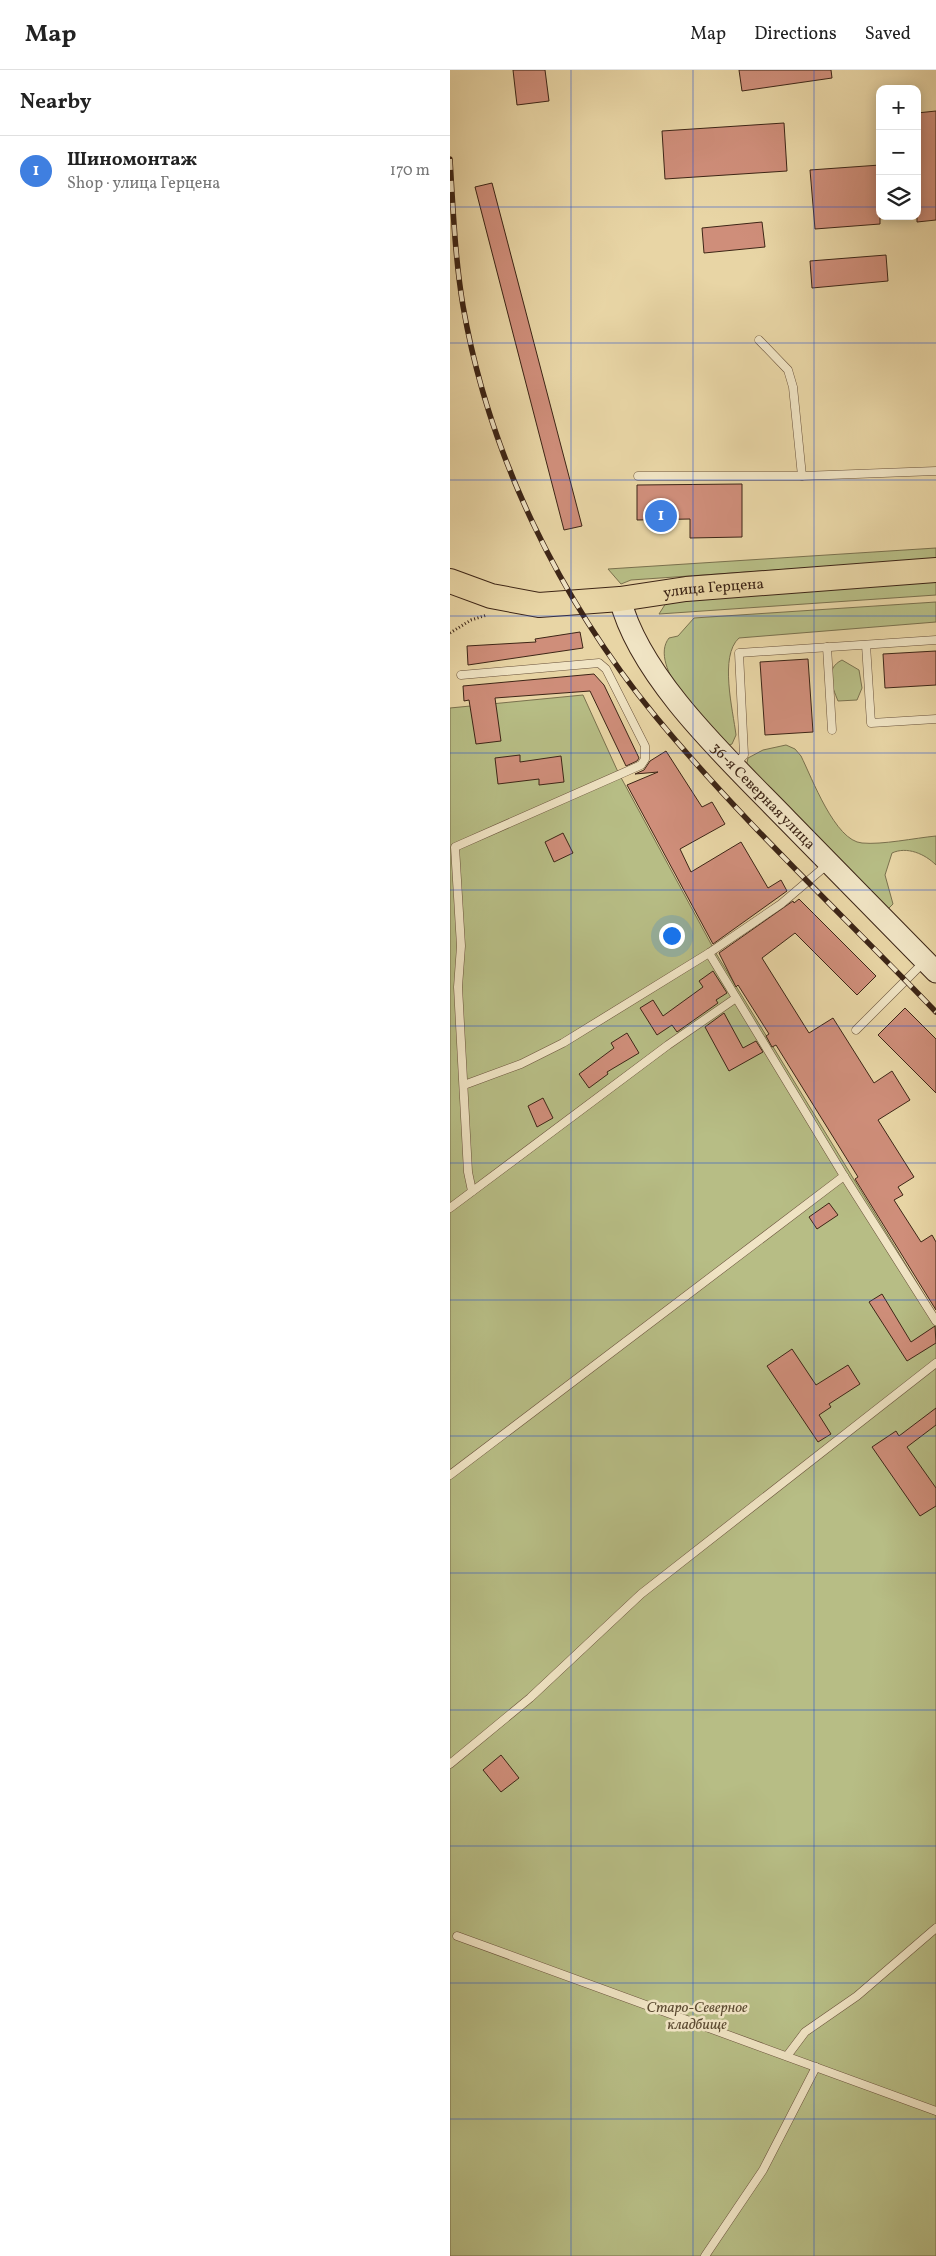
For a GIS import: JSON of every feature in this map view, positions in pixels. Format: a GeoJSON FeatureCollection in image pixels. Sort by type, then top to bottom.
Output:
{"type":"FeatureCollection","features":[{"type":"Feature","properties":{"kind":"main road","name":"улица Герцена"},"geometry":{"type":"LineString","coordinates":[[450,581],[497,598],[539,605],[620,599],[686,589],[936,570]]}},
{"type":"Feature","properties":{"kind":"main road","name":"36-я Северная улица"},"geometry":{"type":"LineString","coordinates":[[620,599],[625,619],[639,649],[715,746],[930,966]]}},
{"type":"Feature","properties":{"kind":"lane"},"geometry":{"type":"LineString","coordinates":[[759,340],[788,370],[793,387],[802,476]]}},
{"type":"Feature","properties":{"kind":"lane"},"geometry":{"type":"LineString","coordinates":[[638,476],[802,476],[936,471]]}},
{"type":"Feature","properties":{"kind":"lane"},"geometry":{"type":"LineString","coordinates":[[734,766],[744,755],[739,653],[936,640]]}},
{"type":"Feature","properties":{"kind":"lane"},"geometry":{"type":"LineString","coordinates":[[866,645],[871,723],[936,719]]}},
{"type":"Feature","properties":{"kind":"lane"},"geometry":{"type":"LineString","coordinates":[[827,648],[832,730]]}},
{"type":"Feature","properties":{"kind":"lane"},"geometry":{"type":"LineString","coordinates":[[461,675],[599,663],[606,669],[645,746],[645,759],[641,765],[460,844],[456,848],[461,946],[458,987],[468,1172],[472,1192]]}},
{"type":"Feature","properties":{"kind":"lane"},"geometry":{"type":"LineString","coordinates":[[464,1085],[521,1064],[563,1043],[709,954],[782,904],[829,863]]}},
{"type":"Feature","properties":{"kind":"lane"},"geometry":{"type":"LineString","coordinates":[[709,954],[844,1176],[936,1321]]}},
{"type":"Feature","properties":{"kind":"lane"},"geometry":{"type":"LineString","coordinates":[[856,1030],[930,966]]}},
{"type":"Feature","properties":{"kind":"lane"},"geometry":{"type":"LineString","coordinates":[[450,1208],[668,1045],[736,998]]}},
{"type":"Feature","properties":{"kind":"lane"},"geometry":{"type":"LineString","coordinates":[[450,1475],[844,1176]]}},
{"type":"Feature","properties":{"kind":"lane"},"geometry":{"type":"LineString","coordinates":[[450,1764],[530,1698],[641,1594],[936,1363]]}},
{"type":"Feature","properties":{"kind":"lane"},"geometry":{"type":"LineString","coordinates":[[787,2056],[805,2032],[822,2018],[856,1996],[936,1928]]}},
{"type":"Feature","properties":{"kind":"lane"},"geometry":{"type":"LineString","coordinates":[[457,1936],[936,2111]]}},
{"type":"Feature","properties":{"kind":"lane"},"geometry":{"type":"LineString","coordinates":[[705,2256],[763,2170],[816,2067]]}},
{"type":"Feature","properties":{"kind":"path"},"geometry":{"type":"LineString","coordinates":[[450,633],[471,620],[491,614],[497,598]]}},
{"type":"Feature","properties":{"kind":"green space"},"geometry":{"type":"Polygon","coordinates":[[[936,548],[936,559],[631,580],[621,584],[608,569],[936,548]]]}},
{"type":"Feature","properties":{"kind":"green space"},"geometry":{"type":"Polygon","coordinates":[[[936,579],[936,595],[659,614],[666,603],[678,597],[936,579]]]}},
{"type":"Feature","properties":{"kind":"green space"},"geometry":{"type":"Polygon","coordinates":[[[936,602],[936,622],[739,638],[733,646],[728,670],[736,735],[732,744],[725,747],[682,695],[672,679],[666,664],[664,650],[669,638],[678,636],[694,618],[936,602]]]}},
{"type":"Feature","properties":{"kind":"green space"},"geometry":{"type":"Polygon","coordinates":[[[842,660],[859,670],[862,688],[857,700],[838,701],[832,684],[831,673],[836,664],[842,660]]]}},
{"type":"Feature","properties":{"kind":"green space","name":"Старо-Северное кладбище"},"geometry":{"type":"Polygon","coordinates":[[[583,695],[618,772],[717,955],[936,1314],[936,2256],[450,2256],[450,708],[583,695]]]}},
{"type":"Feature","properties":{"kind":"green space"},"geometry":{"type":"Polygon","coordinates":[[[786,745],[795,749],[801,756],[826,807],[843,832],[852,840],[862,843],[879,843],[936,836],[936,865],[916,852],[904,850],[892,853],[885,875],[893,904],[888,909],[746,767],[748,758],[763,750],[786,745]]]}},
{"type":"Feature","properties":{"kind":"building"},"geometry":{"type":"Polygon","coordinates":[[[513,70],[545,70],[549,101],[517,105],[513,70]]]}},
{"type":"Feature","properties":{"kind":"building"},"geometry":{"type":"Polygon","coordinates":[[[739,70],[831,70],[832,78],[742,91],[739,70]]]}},
{"type":"Feature","properties":{"kind":"building"},"geometry":{"type":"Polygon","coordinates":[[[936,111],[936,220],[917,222],[917,220],[921,220],[921,113],[936,111]]]}},
{"type":"Feature","properties":{"kind":"building"},"geometry":{"type":"Polygon","coordinates":[[[784,123],[787,171],[665,179],[662,131],[784,123]]]}},
{"type":"Feature","properties":{"kind":"building"},"geometry":{"type":"Polygon","coordinates":[[[876,165],[876,220],[880,220],[880,224],[815,229],[810,170],[876,165]]]}},
{"type":"Feature","properties":{"kind":"building"},"geometry":{"type":"Polygon","coordinates":[[[492,183],[582,526],[564,530],[475,187],[492,183]]]}},
{"type":"Feature","properties":{"kind":"building"},"geometry":{"type":"Polygon","coordinates":[[[762,222],[765,247],[704,253],[702,228],[762,222]]]}},
{"type":"Feature","properties":{"kind":"building"},"geometry":{"type":"Polygon","coordinates":[[[886,255],[888,281],[812,288],[810,261],[886,255]]]}},
{"type":"Feature","properties":{"kind":"building"},"geometry":{"type":"Polygon","coordinates":[[[742,484],[742,537],[690,538],[690,519],[637,520],[637,485],[742,484]]]}},
{"type":"Feature","properties":{"kind":"building"},"geometry":{"type":"Polygon","coordinates":[[[580,632],[583,648],[468,665],[467,646],[536,642],[535,639],[580,632]]]}},
{"type":"Feature","properties":{"kind":"building"},"geometry":{"type":"Polygon","coordinates":[[[936,651],[936,685],[885,688],[883,654],[936,651]]]}},
{"type":"Feature","properties":{"kind":"building"},"geometry":{"type":"Polygon","coordinates":[[[808,659],[813,732],[765,735],[760,662],[808,659]]]}},
{"type":"Feature","properties":{"kind":"building"},"geometry":{"type":"Polygon","coordinates":[[[594,674],[604,685],[639,758],[637,761],[626,766],[590,691],[495,698],[501,741],[476,744],[469,700],[464,701],[463,686],[594,674]]]}},
{"type":"Feature","properties":{"kind":"building"},"geometry":{"type":"Polygon","coordinates":[[[666,751],[702,807],[712,802],[725,824],[680,849],[691,872],[741,842],[768,888],[781,880],[787,891],[713,944],[627,785],[658,772],[635,774],[644,770],[650,761],[666,751]]]}},
{"type":"Feature","properties":{"kind":"building"},"geometry":{"type":"Polygon","coordinates":[[[520,755],[520,762],[561,756],[564,782],[539,785],[539,779],[498,784],[495,758],[520,755]]]}},
{"type":"Feature","properties":{"kind":"building"},"geometry":{"type":"Polygon","coordinates":[[[563,833],[573,853],[554,862],[545,842],[563,833]]]}},
{"type":"Feature","properties":{"kind":"building"},"geometry":{"type":"Polygon","coordinates":[[[799,899],[876,976],[857,995],[795,933],[762,958],[809,1033],[833,1018],[874,1083],[892,1071],[910,1100],[878,1120],[914,1177],[898,1187],[903,1195],[894,1200],[921,1242],[932,1235],[936,1242],[936,1310],[855,1179],[858,1177],[776,1045],[772,1047],[766,1036],[769,1034],[738,985],[736,987],[719,953],[793,901],[794,903],[799,899]]]}},
{"type":"Feature","properties":{"kind":"building"},"geometry":{"type":"Polygon","coordinates":[[[713,971],[727,993],[716,1000],[718,1003],[677,1032],[672,1025],[657,1035],[640,1008],[653,1000],[663,1016],[703,987],[699,981],[713,971]]]}},
{"type":"Feature","properties":{"kind":"building"},"geometry":{"type":"Polygon","coordinates":[[[905,1008],[936,1039],[936,1093],[878,1035],[905,1008]]]}},
{"type":"Feature","properties":{"kind":"building"},"geometry":{"type":"Polygon","coordinates":[[[724,1013],[743,1048],[756,1041],[763,1052],[729,1071],[705,1027],[724,1013]]]}},
{"type":"Feature","properties":{"kind":"building"},"geometry":{"type":"Polygon","coordinates":[[[627,1033],[639,1053],[607,1072],[608,1074],[589,1088],[579,1074],[614,1048],[611,1043],[627,1033]]]}},
{"type":"Feature","properties":{"kind":"building"},"geometry":{"type":"Polygon","coordinates":[[[543,1098],[553,1118],[537,1127],[528,1106],[543,1098]]]}},
{"type":"Feature","properties":{"kind":"building"},"geometry":{"type":"Polygon","coordinates":[[[829,1203],[838,1215],[817,1229],[809,1217],[829,1203]]]}},
{"type":"Feature","properties":{"kind":"building"},"geometry":{"type":"Polygon","coordinates":[[[882,1294],[911,1342],[935,1326],[936,1343],[907,1361],[869,1302],[882,1294]]]}},
{"type":"Feature","properties":{"kind":"building"},"geometry":{"type":"Polygon","coordinates":[[[792,1349],[816,1385],[848,1365],[860,1384],[829,1404],[831,1407],[819,1415],[831,1434],[818,1442],[767,1366],[792,1349]]]}},
{"type":"Feature","properties":{"kind":"building"},"geometry":{"type":"Polygon","coordinates":[[[936,1408],[936,1425],[907,1447],[936,1488],[936,1506],[920,1516],[872,1447],[896,1431],[899,1436],[936,1408]]]}},
{"type":"Feature","properties":{"kind":"building"},"geometry":{"type":"Polygon","coordinates":[[[501,1755],[519,1778],[501,1792],[483,1770],[501,1755]]]}},
{"type":"Feature","properties":{"kind":"railway"},"geometry":{"type":"LineString","coordinates":[[450,159],[458,270],[463,306],[475,362],[491,417],[510,471],[533,524],[560,575],[589,625],[621,672],[689,756],[758,830],[936,1012]]}},
{"type":"Feature","properties":{"kind":"place","name":"Шиномонтаж"},"geometry":{"type":"Point","coordinates":[661,516]}}]}
